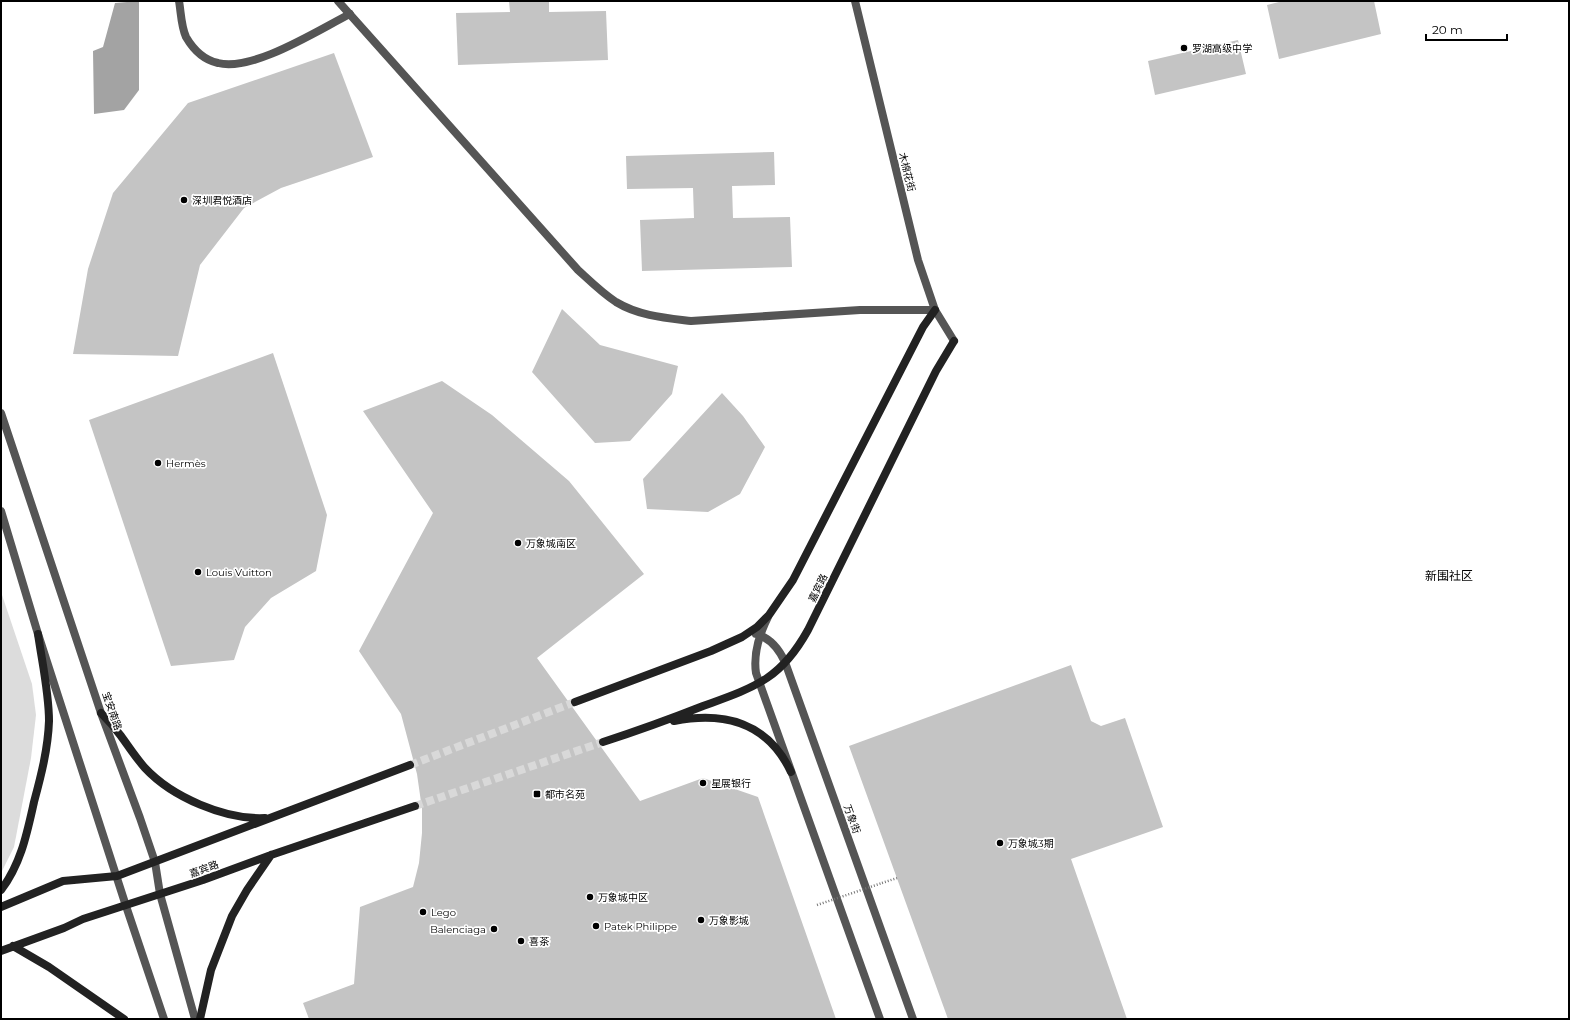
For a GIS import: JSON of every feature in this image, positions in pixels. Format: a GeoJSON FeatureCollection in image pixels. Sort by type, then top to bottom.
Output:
{"type":"FeatureCollection","features":[{"type":"Feature","properties":{"kind":"main road"},"geometry":{"type":"LineString","coordinates":[[575,702],[711,651],[750,632],[763,621],[774,608],[792,580],[923,327],[935,310]]}},
{"type":"Feature","properties":{"kind":"main road","name":"嘉宾路"},"geometry":{"type":"LineString","coordinates":[[603,742],[644,729],[739,692],[768,677],[785,662],[802,641],[808,630],[936,371],[954,341]]}},
{"type":"Feature","properties":{"kind":"main road"},"geometry":{"type":"LineString","coordinates":[[1,890],[21,854],[46,752],[48,708],[38,634]]}},
{"type":"Feature","properties":{"kind":"main road"},"geometry":{"type":"LineString","coordinates":[[101,713],[121,736],[128,748],[146,770],[179,794],[209,808],[233,815],[258,818],[273,817]]}},
{"type":"Feature","properties":{"kind":"main road"},"geometry":{"type":"LineString","coordinates":[[644,729],[668,722],[702,718],[720,718],[737,722],[751,727],[767,737],[779,750],[792,772]]}},
{"type":"Feature","properties":{"kind":"main road"},"geometry":{"type":"LineString","coordinates":[[1,906],[63,881],[117,876],[410,765]]}},
{"type":"Feature","properties":{"kind":"main road","name":"嘉宾路"},"geometry":{"type":"LineString","coordinates":[[1,951],[64,928],[83,919],[126,906],[415,806]]}},
{"type":"Feature","properties":{"kind":"main road"},"geometry":{"type":"LineString","coordinates":[[200,1019],[211,970],[232,916],[247,890],[271,855]]}},
{"type":"Feature","properties":{"kind":"main road"},"geometry":{"type":"LineString","coordinates":[[13,946],[49,967],[124,1019]]}},
{"type":"Feature","properties":{"kind":"street"},"geometry":{"type":"LineString","coordinates":[[179,1],[186,35],[193,47],[204,57],[218,63],[233,64],[251,61],[279,51],[350,14]]}},
{"type":"Feature","properties":{"kind":"street"},"geometry":{"type":"LineString","coordinates":[[338,1],[578,270],[617,302],[640,312],[663,318],[691,321],[860,310],[935,310]]}},
{"type":"Feature","properties":{"kind":"street","name":"木棉花街"},"geometry":{"type":"LineString","coordinates":[[854,1],[918,260],[935,310],[954,341]]}},
{"type":"Feature","properties":{"kind":"street","name":"宝安南路"},"geometry":{"type":"LineString","coordinates":[[1,413],[101,713],[155,862],[160,894],[195,1019]]}},
{"type":"Feature","properties":{"kind":"street"},"geometry":{"type":"LineString","coordinates":[[1,511],[3,522],[38,634],[164,1019]]}},
{"type":"Feature","properties":{"kind":"street"},"geometry":{"type":"LineString","coordinates":[[774,608],[760,635],[756,649],[755,665],[759,682],[880,1019]]}},
{"type":"Feature","properties":{"kind":"street","name":"万象街"},"geometry":{"type":"LineString","coordinates":[[750,632],[760,635],[771,642],[776,647],[785,662],[913,1019]]}},
{"type":"Feature","properties":{"kind":"path"},"geometry":{"type":"LineString","coordinates":[[817,905],[897,878]]}},
{"type":"Feature","properties":{"kind":"shaded area"},"geometry":{"type":"Polygon","coordinates":[[[139,1],[139,90],[124,110],[94,114],[93,51],[103,47],[115,3],[139,1]]]}},
{"type":"Feature","properties":{"kind":"shaded area"},"geometry":{"type":"Polygon","coordinates":[[[1,592],[32,684],[36,715],[31,758],[14,847],[1,873],[1,592]]]}},
{"type":"Feature","properties":{"kind":"building"},"geometry":{"type":"Polygon","coordinates":[[[509,1],[549,1],[549,12],[606,11],[608,60],[458,65],[456,13],[510,12],[509,1]]]}},
{"type":"Feature","properties":{"kind":"building"},"geometry":{"type":"Polygon","coordinates":[[[1283,1],[1374,1],[1381,34],[1279,59],[1267,5],[1283,1]]]}},
{"type":"Feature","properties":{"kind":"building"},"geometry":{"type":"Polygon","coordinates":[[[1238,40],[1246,74],[1155,95],[1148,61],[1238,40]]]}},
{"type":"Feature","properties":{"kind":"building","name":"深圳君悦酒店"},"geometry":{"type":"Polygon","coordinates":[[[334,53],[373,157],[281,188],[244,208],[200,265],[178,356],[73,354],[88,269],[113,193],[188,103],[334,53]]]}},
{"type":"Feature","properties":{"kind":"building"},"geometry":{"type":"Polygon","coordinates":[[[774,152],[775,185],[732,186],[733,218],[790,217],[792,267],[642,271],[640,220],[694,218],[693,188],[627,189],[626,156],[774,152]]]}},
{"type":"Feature","properties":{"kind":"building"},"geometry":{"type":"Polygon","coordinates":[[[562,309],[600,345],[678,366],[672,394],[630,441],[595,443],[532,372],[562,309]]]}},
{"type":"Feature","properties":{"kind":"building"},"geometry":{"type":"Polygon","coordinates":[[[273,353],[327,515],[316,571],[271,598],[245,627],[234,660],[171,666],[89,420],[273,353]]]}},
{"type":"Feature","properties":{"kind":"building"},"geometry":{"type":"Polygon","coordinates":[[[442,381],[492,415],[569,481],[644,574],[537,658],[640,801],[703,778],[758,797],[836,1019],[309,1019],[303,1003],[354,984],[360,907],[413,887],[419,863],[422,833],[422,809],[417,774],[401,714],[359,651],[433,513],[363,411],[442,381]]]}},
{"type":"Feature","properties":{"kind":"building"},"geometry":{"type":"Polygon","coordinates":[[[722,393],[743,416],[765,447],[740,494],[708,512],[647,509],[643,479],[722,393]]]}},
{"type":"Feature","properties":{"kind":"building","name":"万象城3期"},"geometry":{"type":"Polygon","coordinates":[[[1071,665],[1091,721],[1101,726],[1125,718],[1163,827],[1071,859],[1127,1019],[948,1019],[849,746],[1071,665]]]}},
{"type":"Feature","properties":{"kind":"tunnel"},"geometry":{"type":"LineString","coordinates":[[410,765],[575,702]]}},
{"type":"Feature","properties":{"kind":"tunnel"},"geometry":{"type":"LineString","coordinates":[[415,806],[603,742]]}},
{"type":"Feature","properties":{"kind":"place","name":"罗湖高级中学"},"geometry":{"type":"Point","coordinates":[1184,48]}},
{"type":"Feature","properties":{"kind":"place","name":"深圳君悦酒店"},"geometry":{"type":"Point","coordinates":[184,200]}},
{"type":"Feature","properties":{"kind":"place","name":"Hermès"},"geometry":{"type":"Point","coordinates":[158,463]}},
{"type":"Feature","properties":{"kind":"place","name":"万象城南区"},"geometry":{"type":"Point","coordinates":[518,543]}},
{"type":"Feature","properties":{"kind":"place","name":"Louis Vuitton"},"geometry":{"type":"Point","coordinates":[198,572]}},
{"type":"Feature","properties":{"kind":"place","name":"星展银行"},"geometry":{"type":"Point","coordinates":[703,783]}},
{"type":"Feature","properties":{"kind":"place","name":"都市名苑"},"geometry":{"type":"Point","coordinates":[537,794]}},
{"type":"Feature","properties":{"kind":"place","name":"万象城3期"},"geometry":{"type":"Point","coordinates":[1000,843]}},
{"type":"Feature","properties":{"kind":"place","name":"万象城中区"},"geometry":{"type":"Point","coordinates":[590,897]}},
{"type":"Feature","properties":{"kind":"place","name":"Lego"},"geometry":{"type":"Point","coordinates":[423,912]}},
{"type":"Feature","properties":{"kind":"place","name":"万象影城"},"geometry":{"type":"Point","coordinates":[701,920]}},
{"type":"Feature","properties":{"kind":"place","name":"Patek Philippe"},"geometry":{"type":"Point","coordinates":[596,926]}},
{"type":"Feature","properties":{"kind":"place","name":"Balenciaga"},"geometry":{"type":"Point","coordinates":[494,929]}},
{"type":"Feature","properties":{"kind":"place","name":"喜茶"},"geometry":{"type":"Point","coordinates":[521,941]}},
{"type":"Feature","properties":{"kind":"district","name":"新围社区"},"geometry":{"type":"Point","coordinates":[1449,575]}}]}
